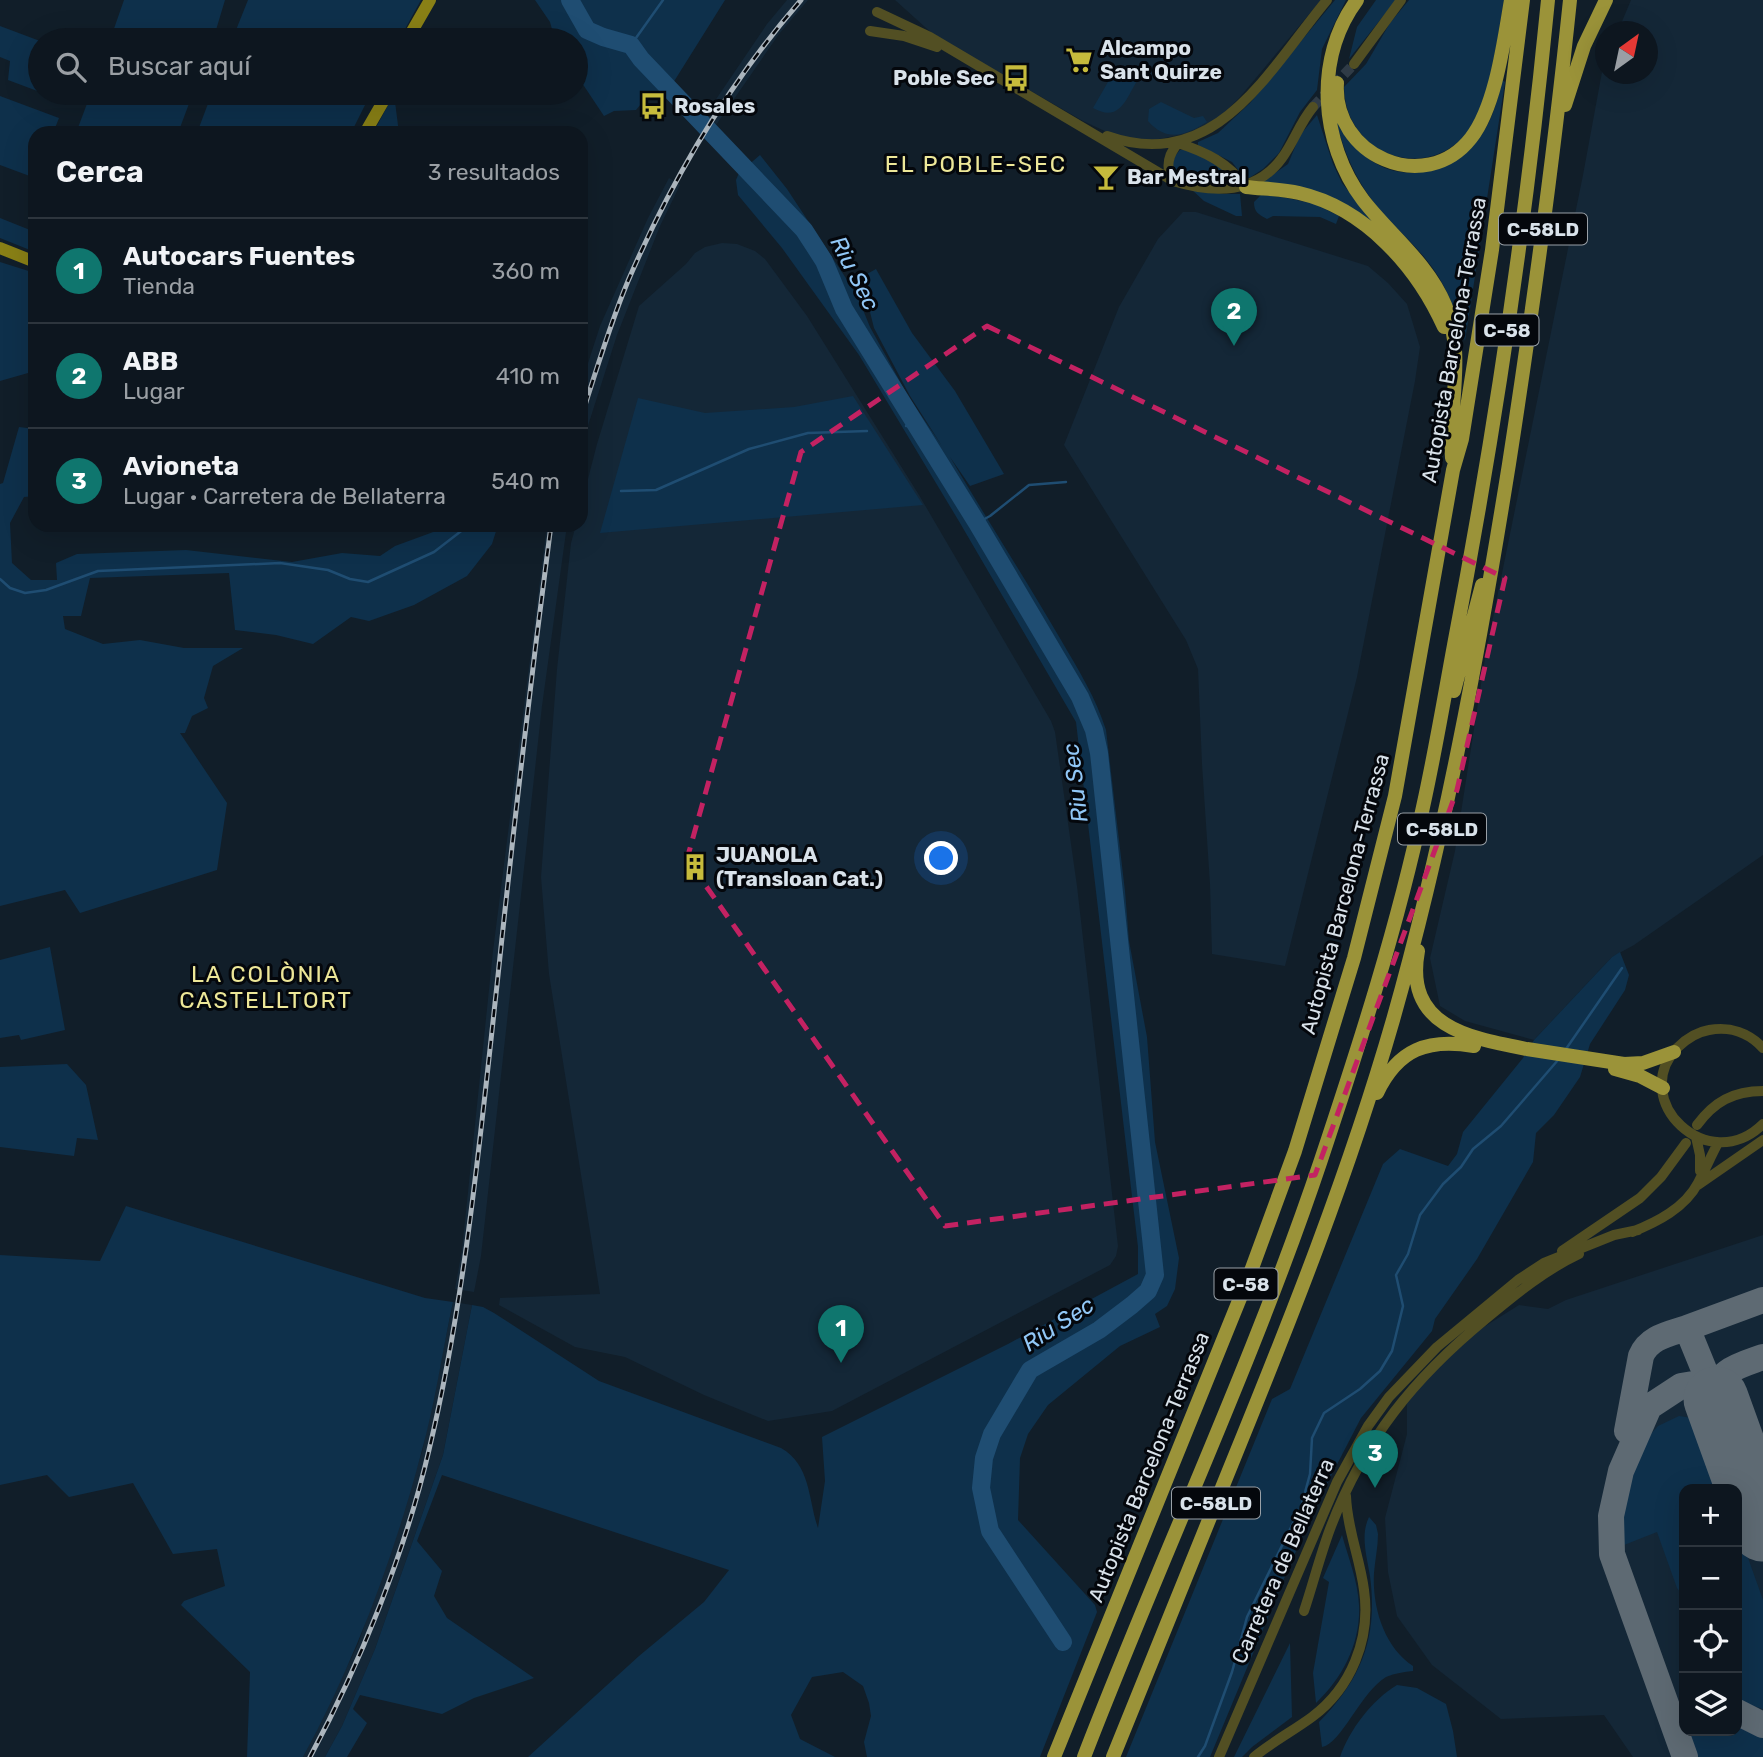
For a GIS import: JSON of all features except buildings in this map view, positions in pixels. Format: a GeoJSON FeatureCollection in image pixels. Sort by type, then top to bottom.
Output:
{"type":"FeatureCollection","features":[{"type":"Feature","properties":{"kind":"highway"},"geometry":{"type":"LineString","coordinates":[[1357,0],[1339,31],[1328,73],[1329,119],[1343,166],[1364,200],[1417,260],[1439,292],[1450,320],[1455,358],[1451,435],[1453,470]]}},
{"type":"Feature","properties":{"kind":"highway"},"geometry":{"type":"LineString","coordinates":[[1368,0],[1350,31],[1340,61],[1336,88],[1340,112],[1348,130],[1368,152],[1407,166],[1425,165],[1455,154],[1479,126],[1500,61],[1511,0]]}},
{"type":"Feature","properties":{"kind":"highway","name":"Autopista Barcelona-Terrassa"},"geometry":{"type":"LineString","coordinates":[[1054,1757],[1246,1284],[1295,1151],[1354,958],[1395,796],[1453,470],[1462,439],[1492,250],[1523,0]]}},
{"type":"Feature","properties":{"kind":"highway","name":"C-58"},"geometry":{"type":"LineString","coordinates":[[1084,1757],[1278,1281],[1321,1159],[1381,967],[1423,807],[1479,514],[1500,383],[1548,0]]}},
{"type":"Feature","properties":{"kind":"highway","name":"C-58LD"},"geometry":{"type":"LineString","coordinates":[[1113,1757],[1267,1377],[1356,1139],[1392,1023],[1435,863],[1475,668],[1531,325],[1570,0]]}},
{"type":"Feature","properties":{"kind":"highway"},"geometry":{"type":"LineString","coordinates":[[1556,133],[1584,46],[1606,0]]}},
{"type":"Feature","properties":{"kind":"highway"},"geometry":{"type":"LineString","coordinates":[[1246,187],[1312,197],[1343,211],[1369,229],[1407,265],[1428,294],[1447,333],[1455,358]]}},
{"type":"Feature","properties":{"kind":"highway"},"geometry":{"type":"LineString","coordinates":[[1423,807],[1501,512]]}},
{"type":"Feature","properties":{"kind":"highway"},"geometry":{"type":"LineString","coordinates":[[1435,863],[1417,956],[1418,985],[1425,1001],[1443,1024],[1460,1033],[1532,1053]]}},
{"type":"Feature","properties":{"kind":"highway"},"geometry":{"type":"LineString","coordinates":[[1356,1139],[1390,1071],[1397,1062],[1416,1049],[1441,1043],[1457,1043],[1594,1062],[1634,1064],[1674,1052]]}},
{"type":"Feature","properties":{"kind":"highway"},"geometry":{"type":"LineString","coordinates":[[1594,1062],[1640,1076],[1663,1088]]}},
{"type":"Feature","properties":{"kind":"main road"},"geometry":{"type":"LineString","coordinates":[[414,28],[432,0]]}},
{"type":"Feature","properties":{"kind":"main road"},"geometry":{"type":"LineString","coordinates":[[421,28],[432,0]]}},
{"type":"Feature","properties":{"kind":"main road"},"geometry":{"type":"LineString","coordinates":[[362,126],[372,105]]}},
{"type":"Feature","properties":{"kind":"main road"},"geometry":{"type":"LineString","coordinates":[[369,126],[381,105]]}},
{"type":"Feature","properties":{"kind":"main road"},"geometry":{"type":"LineString","coordinates":[[0,248],[28,259]]}},
{"type":"Feature","properties":{"kind":"street"},"geometry":{"type":"LineString","coordinates":[[1087,129],[1142,145],[1178,143],[1210,129],[1243,103],[1328,0]]}},
{"type":"Feature","properties":{"kind":"street"},"geometry":{"type":"LineString","coordinates":[[1354,64],[1401,0]]}},
{"type":"Feature","properties":{"kind":"street"},"geometry":{"type":"LineString","coordinates":[[877,12],[930,37],[1173,181],[1226,190],[1246,187],[1282,159],[1313,107]]}},
{"type":"Feature","properties":{"kind":"street"},"geometry":{"type":"LineString","coordinates":[[870,31],[926,43],[963,58]]}},
{"type":"Feature","properties":{"kind":"street"},"geometry":{"type":"LineString","coordinates":[[1173,181],[1167,168],[1170,155],[1178,143]]}},
{"type":"Feature","properties":{"kind":"street"},"geometry":{"type":"LineString","coordinates":[[1178,143],[1205,152],[1224,163],[1246,187]]}},
{"type":"Feature","properties":{"kind":"street"},"geometry":{"type":"LineString","coordinates":[[1697,1185],[1701,1162],[1684,1129],[1671,1115],[1663,1088],[1666,1067],[1674,1052],[1694,1035],[1721,1028],[1747,1035],[1763,1048]]}},
{"type":"Feature","properties":{"kind":"street"},"geometry":{"type":"LineString","coordinates":[[1697,1125],[1707,1112],[1724,1099],[1735,1094],[1763,1091]]}},
{"type":"Feature","properties":{"kind":"street"},"geometry":{"type":"LineString","coordinates":[[1691,1140],[1718,1143],[1743,1138],[1763,1124]]}},
{"type":"Feature","properties":{"kind":"street"},"geometry":{"type":"LineString","coordinates":[[1556,1256],[1574,1241],[1640,1198],[1691,1140]]}},
{"type":"Feature","properties":{"kind":"street"},"geometry":{"type":"LineString","coordinates":[[1697,1185],[1763,1140]]}},
{"type":"Feature","properties":{"kind":"street","name":"Carretera de Bellaterra"},"geometry":{"type":"LineString","coordinates":[[1254,1757],[1322,1709],[1340,1689],[1353,1667],[1366,1623],[1364,1591],[1347,1519],[1346,1492],[1380,1429],[1403,1398],[1450,1350],[1549,1271],[1577,1254],[1658,1221],[1674,1210],[1697,1185],[1718,1143]]}},
{"type":"Feature","properties":{"kind":"street","name":"Carretera de Bellaterra"},"geometry":{"type":"LineString","coordinates":[[1219,1757],[1353,1451],[1403,1379],[1437,1346],[1535,1268],[1556,1256],[1614,1235],[1638,1230]]}},
{"type":"Feature","properties":{"kind":"street"},"geometry":{"type":"LineString","coordinates":[[1321,1519],[1310,1561],[1304,1611],[1315,1571],[1346,1492]]}},
{"type":"Feature","properties":{"kind":"highlighted area"},"geometry":{"type":"Polygon","coordinates":[[[987,326],[1505,578],[1457,790],[1315,1175],[945,1226],[687,859],[801,452],[987,326]]]}},
{"type":"Feature","properties":{"kind":"shaded area"},"geometry":{"type":"Polygon","coordinates":[[[124,0],[225,0],[217,28],[114,28],[124,0]]]}},
{"type":"Feature","properties":{"kind":"shaded area"},"geometry":{"type":"Polygon","coordinates":[[[248,0],[421,0],[406,28],[237,28],[248,0]]]}},
{"type":"Feature","properties":{"kind":"shaded area"},"geometry":{"type":"Polygon","coordinates":[[[535,0],[725,0],[663,99],[652,91],[636,110],[614,111],[604,116],[588,92],[588,28],[552,28],[535,0]]]}},
{"type":"Feature","properties":{"kind":"shaded area"},"geometry":{"type":"Polygon","coordinates":[[[787,0],[808,0],[779,34],[716,125],[704,117],[767,24],[787,0]]]}},
{"type":"Feature","properties":{"kind":"shaded area"},"geometry":{"type":"Polygon","coordinates":[[[895,0],[1321,0],[1240,97],[1217,120],[1190,133],[1149,141],[1120,138],[1083,121],[935,36],[895,0]]]}},
{"type":"Feature","properties":{"kind":"shaded area"},"geometry":{"type":"Polygon","coordinates":[[[1335,0],[1346,0],[1322,49],[1317,90],[1300,112],[1279,153],[1263,169],[1246,180],[1232,162],[1198,145],[1198,142],[1218,133],[1250,103],[1335,0]]]}},
{"type":"Feature","properties":{"kind":"shaded area"},"geometry":{"type":"Polygon","coordinates":[[[1376,0],[1396,0],[1349,59],[1357,27],[1376,0]]]}},
{"type":"Feature","properties":{"kind":"shaded area"},"geometry":{"type":"Polygon","coordinates":[[[1409,0],[1504,0],[1489,83],[1473,125],[1456,144],[1436,155],[1415,159],[1394,156],[1375,146],[1359,131],[1348,112],[1344,87],[1366,64],[1390,23],[1409,0]]]}},
{"type":"Feature","properties":{"kind":"shaded area"},"geometry":{"type":"Polygon","coordinates":[[[1631,0],[1763,0],[1763,855],[1634,945],[1612,957],[1534,1040],[1465,1021],[1440,1006],[1430,958],[1455,851],[1486,652],[1600,84],[1658,84],[1658,21],[1622,21],[1631,0]]]}},
{"type":"Feature","properties":{"kind":"shaded area"},"geometry":{"type":"Polygon","coordinates":[[[0,26],[28,36],[28,88],[8,80],[10,61],[0,57],[0,26]]]}},
{"type":"Feature","properties":{"kind":"shaded area"},"geometry":{"type":"Polygon","coordinates":[[[1116,68],[1138,79],[1121,107],[1110,113],[1102,112],[1093,108],[1116,68]]]}},
{"type":"Feature","properties":{"kind":"shaded area"},"geometry":{"type":"Polygon","coordinates":[[[1502,80],[1505,82],[1465,341],[1454,308],[1439,277],[1373,202],[1361,184],[1347,154],[1334,113],[1357,147],[1369,159],[1389,170],[1420,172],[1450,162],[1475,143],[1490,119],[1502,80]]]}},
{"type":"Feature","properties":{"kind":"shaded area"},"geometry":{"type":"Polygon","coordinates":[[[0,96],[59,118],[56,126],[28,126],[28,175],[0,165],[0,96]]]}},
{"type":"Feature","properties":{"kind":"shaded area"},"geometry":{"type":"Polygon","coordinates":[[[1161,102],[1194,118],[1203,116],[1207,122],[1177,135],[1162,132],[1148,121],[1149,109],[1161,102]]]}},
{"type":"Feature","properties":{"kind":"shaded area"},"geometry":{"type":"Polygon","coordinates":[[[86,105],[188,105],[181,126],[79,126],[86,105]]]}},
{"type":"Feature","properties":{"kind":"shaded area"},"geometry":{"type":"Polygon","coordinates":[[[208,105],[365,105],[354,126],[200,126],[208,105]]]}},
{"type":"Feature","properties":{"kind":"shaded area"},"geometry":{"type":"Polygon","coordinates":[[[388,105],[395,105],[398,126],[377,126],[388,105]]]}},
{"type":"Feature","properties":{"kind":"shaded area"},"geometry":{"type":"Polygon","coordinates":[[[1317,115],[1342,183],[1372,221],[1370,225],[1258,185],[1288,164],[1300,135],[1317,115]]]}},
{"type":"Feature","properties":{"kind":"shaded area"},"geometry":{"type":"Polygon","coordinates":[[[1180,150],[1194,152],[1210,159],[1233,179],[1214,184],[1201,183],[1180,175],[1174,169],[1174,160],[1180,150]]]}},
{"type":"Feature","properties":{"kind":"shaded area"},"geometry":{"type":"Polygon","coordinates":[[[760,155],[787,189],[857,295],[870,327],[908,396],[942,446],[910,396],[874,328],[867,300],[856,280],[876,269],[912,333],[955,391],[1004,474],[970,486],[950,457],[1074,662],[1092,695],[1106,730],[1129,941],[1147,1037],[1155,1142],[1179,1258],[1175,1289],[1167,1306],[1155,1314],[1160,1327],[1120,1346],[1048,1405],[1028,1434],[1020,1458],[1018,1520],[1095,1605],[1097,1612],[1040,1757],[867,1757],[864,1742],[871,1716],[869,1703],[863,1686],[843,1672],[812,1677],[791,1715],[800,1739],[835,1757],[528,1757],[639,1656],[704,1602],[729,1570],[442,1475],[417,1541],[442,1571],[434,1596],[447,1618],[534,1678],[474,1698],[442,1714],[360,1695],[353,1709],[367,1723],[347,1757],[325,1757],[342,1726],[375,1649],[443,1455],[472,1305],[494,1313],[599,1381],[781,1448],[791,1455],[803,1473],[818,1528],[825,1481],[822,1437],[1008,1344],[1138,1274],[1138,1247],[1076,722],[859,355],[782,248],[738,195],[736,180],[739,173],[760,155]]]}},
{"type":"Feature","properties":{"kind":"shaded area"},"geometry":{"type":"Polygon","coordinates":[[[669,178],[680,185],[660,226],[617,335],[588,426],[588,363],[600,326],[648,218],[669,178]]]}},
{"type":"Feature","properties":{"kind":"shaded area"},"geometry":{"type":"Polygon","coordinates":[[[1191,189],[1240,194],[1242,216],[1236,216],[1204,201],[1191,189]]]}},
{"type":"Feature","properties":{"kind":"shaded area"},"geometry":{"type":"Polygon","coordinates":[[[1261,195],[1301,201],[1339,216],[1336,224],[1320,217],[1273,216],[1267,219],[1255,208],[1254,202],[1261,195]]]}},
{"type":"Feature","properties":{"kind":"shaded area"},"geometry":{"type":"Polygon","coordinates":[[[1183,212],[1196,212],[1368,266],[1407,304],[1420,347],[1357,677],[1285,966],[1212,954],[1198,669],[1186,640],[1064,445],[1119,307],[1158,239],[1183,212]]]}},
{"type":"Feature","properties":{"kind":"shaded area"},"geometry":{"type":"Polygon","coordinates":[[[0,218],[28,229],[28,249],[0,238],[0,218]]]}},
{"type":"Feature","properties":{"kind":"shaded area"},"geometry":{"type":"Polygon","coordinates":[[[722,243],[737,244],[755,251],[765,259],[807,316],[919,495],[1051,721],[1055,732],[1077,886],[1118,1246],[1110,1265],[832,1411],[768,1421],[704,1395],[625,1357],[575,1347],[499,1305],[500,1298],[600,1294],[549,974],[541,877],[557,669],[571,543],[574,532],[588,532],[588,479],[639,306],[695,253],[705,247],[722,243]]]}},
{"type":"Feature","properties":{"kind":"shaded area"},"geometry":{"type":"Polygon","coordinates":[[[0,262],[28,271],[28,373],[0,381],[0,262]]]}},
{"type":"Feature","properties":{"kind":"shaded area"},"geometry":{"type":"Polygon","coordinates":[[[853,396],[923,505],[600,533],[638,398],[705,413],[794,407],[853,396]]]}},
{"type":"Feature","properties":{"kind":"shaded area"},"geometry":{"type":"Polygon","coordinates":[[[19,427],[28,428],[28,497],[24,497],[10,523],[12,563],[31,580],[57,580],[56,563],[77,554],[186,550],[292,562],[342,553],[380,556],[395,546],[433,532],[496,532],[492,544],[467,576],[414,605],[369,621],[351,617],[313,644],[276,635],[235,630],[229,573],[90,578],[81,616],[63,616],[65,629],[103,644],[140,640],[184,648],[243,648],[213,666],[204,698],[208,708],[192,716],[185,733],[180,733],[227,803],[217,870],[80,913],[65,890],[0,906],[0,484],[3,483],[19,427]]]}},
{"type":"Feature","properties":{"kind":"shaded area"},"geometry":{"type":"Polygon","coordinates":[[[546,532],[566,532],[542,706],[481,1256],[474,1292],[455,1289],[462,1250],[493,951],[546,532]]]}},
{"type":"Feature","properties":{"kind":"shaded area"},"geometry":{"type":"Polygon","coordinates":[[[50,947],[65,1030],[21,1040],[19,1035],[0,1038],[0,960],[50,947]]]}},
{"type":"Feature","properties":{"kind":"shaded area"},"geometry":{"type":"Polygon","coordinates":[[[1620,952],[1629,975],[1625,990],[1590,1044],[1580,1077],[1554,1115],[1536,1133],[1533,1162],[1477,1259],[1435,1319],[1432,1331],[1361,1418],[1291,1562],[1210,1757],[1126,1757],[1272,1399],[1290,1389],[1383,1164],[1400,1149],[1448,1166],[1457,1154],[1463,1132],[1523,1058],[1534,1040],[1612,957],[1620,952]]]}},
{"type":"Feature","properties":{"kind":"shaded area"},"geometry":{"type":"Polygon","coordinates":[[[67,1064],[86,1085],[98,1140],[77,1138],[74,1156],[0,1147],[0,1067],[67,1064]]]}},
{"type":"Feature","properties":{"kind":"shaded area"},"geometry":{"type":"Polygon","coordinates":[[[126,1206],[425,1298],[453,1302],[426,1435],[398,1532],[356,1647],[303,1757],[247,1757],[250,1672],[181,1605],[184,1601],[225,1586],[217,1549],[173,1554],[133,1483],[69,1497],[47,1475],[0,1485],[0,1255],[100,1261],[126,1206]]]}},
{"type":"Feature","properties":{"kind":"shaded area"},"geometry":{"type":"Polygon","coordinates":[[[1763,1235],[1763,1757],[1633,1757],[1604,1715],[1501,1719],[1432,1665],[1397,1616],[1388,1572],[1385,1518],[1407,1434],[1407,1402],[1423,1382],[1479,1330],[1519,1305],[1548,1309],[1566,1300],[1763,1235]]]}},
{"type":"Feature","properties":{"kind":"shaded area"},"geometry":{"type":"Polygon","coordinates":[[[453,1302],[472,1305],[443,1455],[375,1649],[342,1726],[325,1757],[303,1757],[358,1644],[422,1452],[453,1302]]]}},
{"type":"Feature","properties":{"kind":"shaded area"},"geometry":{"type":"Polygon","coordinates":[[[1679,1416],[1692,1418],[1700,1426],[1721,1484],[1679,1484],[1679,1591],[1657,1532],[1619,1547],[1623,1497],[1647,1438],[1658,1426],[1679,1416]]]}},
{"type":"Feature","properties":{"kind":"shaded area"},"geometry":{"type":"Polygon","coordinates":[[[1369,1517],[1376,1525],[1378,1534],[1374,1586],[1378,1612],[1387,1637],[1394,1648],[1413,1666],[1413,1671],[1386,1677],[1377,1684],[1336,1737],[1322,1747],[1319,1722],[1334,1706],[1356,1673],[1369,1637],[1372,1598],[1365,1539],[1369,1517]]]}},
{"type":"Feature","properties":{"kind":"shaded area"},"geometry":{"type":"Polygon","coordinates":[[[1342,1535],[1358,1596],[1357,1632],[1342,1671],[1316,1703],[1313,1673],[1329,1582],[1323,1578],[1342,1535]]]}},
{"type":"Feature","properties":{"kind":"shaded area"},"geometry":{"type":"Polygon","coordinates":[[[1742,1541],[1763,1600],[1763,1709],[1742,1703],[1742,1541]]]}},
{"type":"Feature","properties":{"kind":"shaded area"},"geometry":{"type":"Polygon","coordinates":[[[1290,1643],[1292,1717],[1242,1757],[1234,1757],[1290,1643]]]}},
{"type":"Feature","properties":{"kind":"shaded area"},"geometry":{"type":"Polygon","coordinates":[[[1397,1685],[1417,1688],[1446,1704],[1457,1757],[1340,1757],[1363,1716],[1397,1685]]]}},
{"type":"Feature","properties":{"kind":"shaded area"},"geometry":{"type":"Polygon","coordinates":[[[1742,1724],[1763,1737],[1763,1757],[1694,1757],[1688,1736],[1742,1736],[1742,1724]]]}},
{"type":"Feature","properties":{"kind":"waterway","name":"Riu Sec"},"geometry":{"type":"LineString","coordinates":[[570,0],[586,28]]}},
{"type":"Feature","properties":{"kind":"waterway"},"geometry":{"type":"LineString","coordinates":[[631,45],[663,0]]}},
{"type":"Feature","properties":{"kind":"waterway","name":"Riu Sec"},"geometry":{"type":"LineString","coordinates":[[588,30],[631,45],[641,59],[804,230],[824,261],[844,309],[977,523],[1080,697],[1094,730],[1099,753],[1155,1275],[1148,1291],[1132,1305],[1099,1330],[1030,1370],[992,1434],[984,1458],[981,1488],[990,1531],[1063,1642]]}},
{"type":"Feature","properties":{"kind":"waterway"},"geometry":{"type":"LineString","coordinates":[[906,426],[917,426]]}},
{"type":"Feature","properties":{"kind":"waterway"},"geometry":{"type":"LineString","coordinates":[[621,491],[656,490],[749,449],[808,433],[867,431]]}},
{"type":"Feature","properties":{"kind":"waterway"},"geometry":{"type":"LineString","coordinates":[[977,523],[1029,485],[1066,482]]}},
{"type":"Feature","properties":{"kind":"waterway"},"geometry":{"type":"LineString","coordinates":[[0,579],[10,588],[25,593],[46,590],[98,571],[280,563],[328,570],[350,579],[368,582],[434,552],[460,532]]}},
{"type":"Feature","properties":{"kind":"waterway"},"geometry":{"type":"LineString","coordinates":[[1566,1049],[1622,968]]}},
{"type":"Feature","properties":{"kind":"waterway"},"geometry":{"type":"LineString","coordinates":[[1198,1757],[1205,1746],[1232,1672],[1247,1617],[1301,1507],[1310,1474],[1312,1438],[1324,1413],[1360,1389],[1380,1371],[1392,1351],[1403,1306],[1396,1275],[1408,1254],[1420,1215],[1473,1149],[1501,1126],[1558,1060]]}},
{"type":"Feature","properties":{"kind":"taxiway"},"geometry":{"type":"LineString","coordinates":[[1716,1399],[1687,1328],[1763,1300]]}},
{"type":"Feature","properties":{"kind":"taxiway"},"geometry":{"type":"LineString","coordinates":[[1627,1431],[1641,1356],[1649,1344],[1660,1337],[1687,1328]]}},
{"type":"Feature","properties":{"kind":"taxiway"},"geometry":{"type":"LineString","coordinates":[[1716,1399],[1716,1389],[1724,1376],[1738,1366],[1763,1357]]}},
{"type":"Feature","properties":{"kind":"taxiway"},"geometry":{"type":"LineString","coordinates":[[1685,1757],[1612,1554],[1611,1516],[1621,1471],[1649,1407],[1681,1386],[1693,1384],[1703,1387],[1716,1399]]}},
{"type":"Feature","properties":{"kind":"taxiway"},"geometry":{"type":"LineString","coordinates":[[1742,1714],[1763,1725]]}},
{"type":"Feature","properties":{"kind":"runway"},"geometry":{"type":"LineString","coordinates":[[1716,1399],[1763,1529]]}},
{"type":"Feature","properties":{"kind":"tunnel"},"geometry":{"type":"LineString","coordinates":[[1313,107],[1354,64]]}},
{"type":"Feature","properties":{"kind":"railway"},"geometry":{"type":"LineString","coordinates":[[588,396],[621,297],[663,207],[726,99],[801,0]]}},
{"type":"Feature","properties":{"kind":"railway"},"geometry":{"type":"LineString","coordinates":[[310,1757],[363,1646],[394,1568],[419,1489],[442,1393],[470,1219],[550,532]]}},
{"type":"Feature","properties":{"kind":"place","name":"Alcampo Sant Quirze"},"geometry":{"type":"Point","coordinates":[1079,60]}},
{"type":"Feature","properties":{"kind":"place","name":"Poble Sec"},"geometry":{"type":"Point","coordinates":[1016,78]}},
{"type":"Feature","properties":{"kind":"place","name":"Rosales"},"geometry":{"type":"Point","coordinates":[653,106]}},
{"type":"Feature","properties":{"kind":"place","name":"Bar Mestral"},"geometry":{"type":"Point","coordinates":[1106,177]}},
{"type":"Feature","properties":{"kind":"place","name":"ABB"},"geometry":{"type":"Point","coordinates":[1234,346]}},
{"type":"Feature","properties":{"kind":"place","name":"JUANOLA (Transloan Cat.)"},"geometry":{"type":"Point","coordinates":[695,867]}},
{"type":"Feature","properties":{"kind":"place","name":"Autocars Fuentes"},"geometry":{"type":"Point","coordinates":[841,1363]}},
{"type":"Feature","properties":{"kind":"place","name":"Avioneta"},"geometry":{"type":"Point","coordinates":[1375,1488]}},
{"type":"Feature","properties":{"kind":"district","name":"EL POBLE-SEC"},"geometry":{"type":"Point","coordinates":[976,164]}},
{"type":"Feature","properties":{"kind":"district","name":"LA COLÒNIA CASTELLTORT"},"geometry":{"type":"Point","coordinates":[266,987]}}]}
